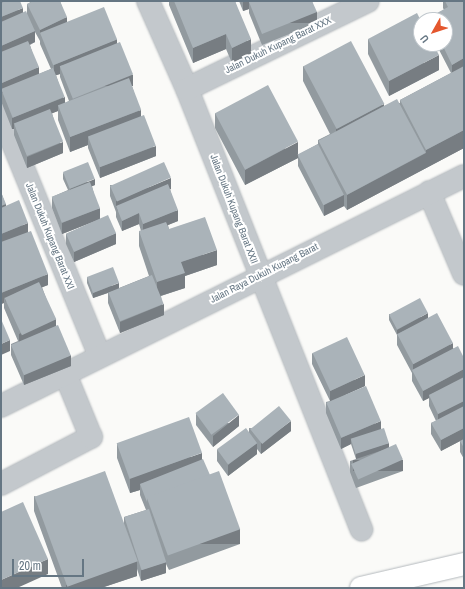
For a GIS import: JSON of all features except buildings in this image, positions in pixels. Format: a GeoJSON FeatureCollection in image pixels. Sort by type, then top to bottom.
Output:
{"type":"FeatureCollection","features":[{"type":"Feature","properties":{"kind":"highway"},"geometry":{"type":"LineString","coordinates":[[361,588],[464,564]]}},
{"type":"Feature","properties":{"kind":"street","name":"Jalan Dukuh Kupang Barat XXII"},"geometry":{"type":"LineString","coordinates":[[148,1],[187,89],[362,530]]}},
{"type":"Feature","properties":{"kind":"street","name":"Jalan Dukuh Kupang Barat XXX"},"geometry":{"type":"LineString","coordinates":[[187,89],[346,6],[368,1]]}},
{"type":"Feature","properties":{"kind":"street","name":"Jalan Dukuh Kupang Barat XXI"},"geometry":{"type":"LineString","coordinates":[[1,114],[100,356]]}},
{"type":"Feature","properties":{"kind":"street","name":"Jalan Raya Dukuh Kupang Barat"},"geometry":{"type":"LineString","coordinates":[[1,406],[66,376],[100,356],[260,274],[464,176]]}},
{"type":"Feature","properties":{"kind":"street"},"geometry":{"type":"LineString","coordinates":[[429,192],[464,274]]}},
{"type":"Feature","properties":{"kind":"street"},"geometry":{"type":"LineString","coordinates":[[1,484],[92,437],[66,376]]}}]}
